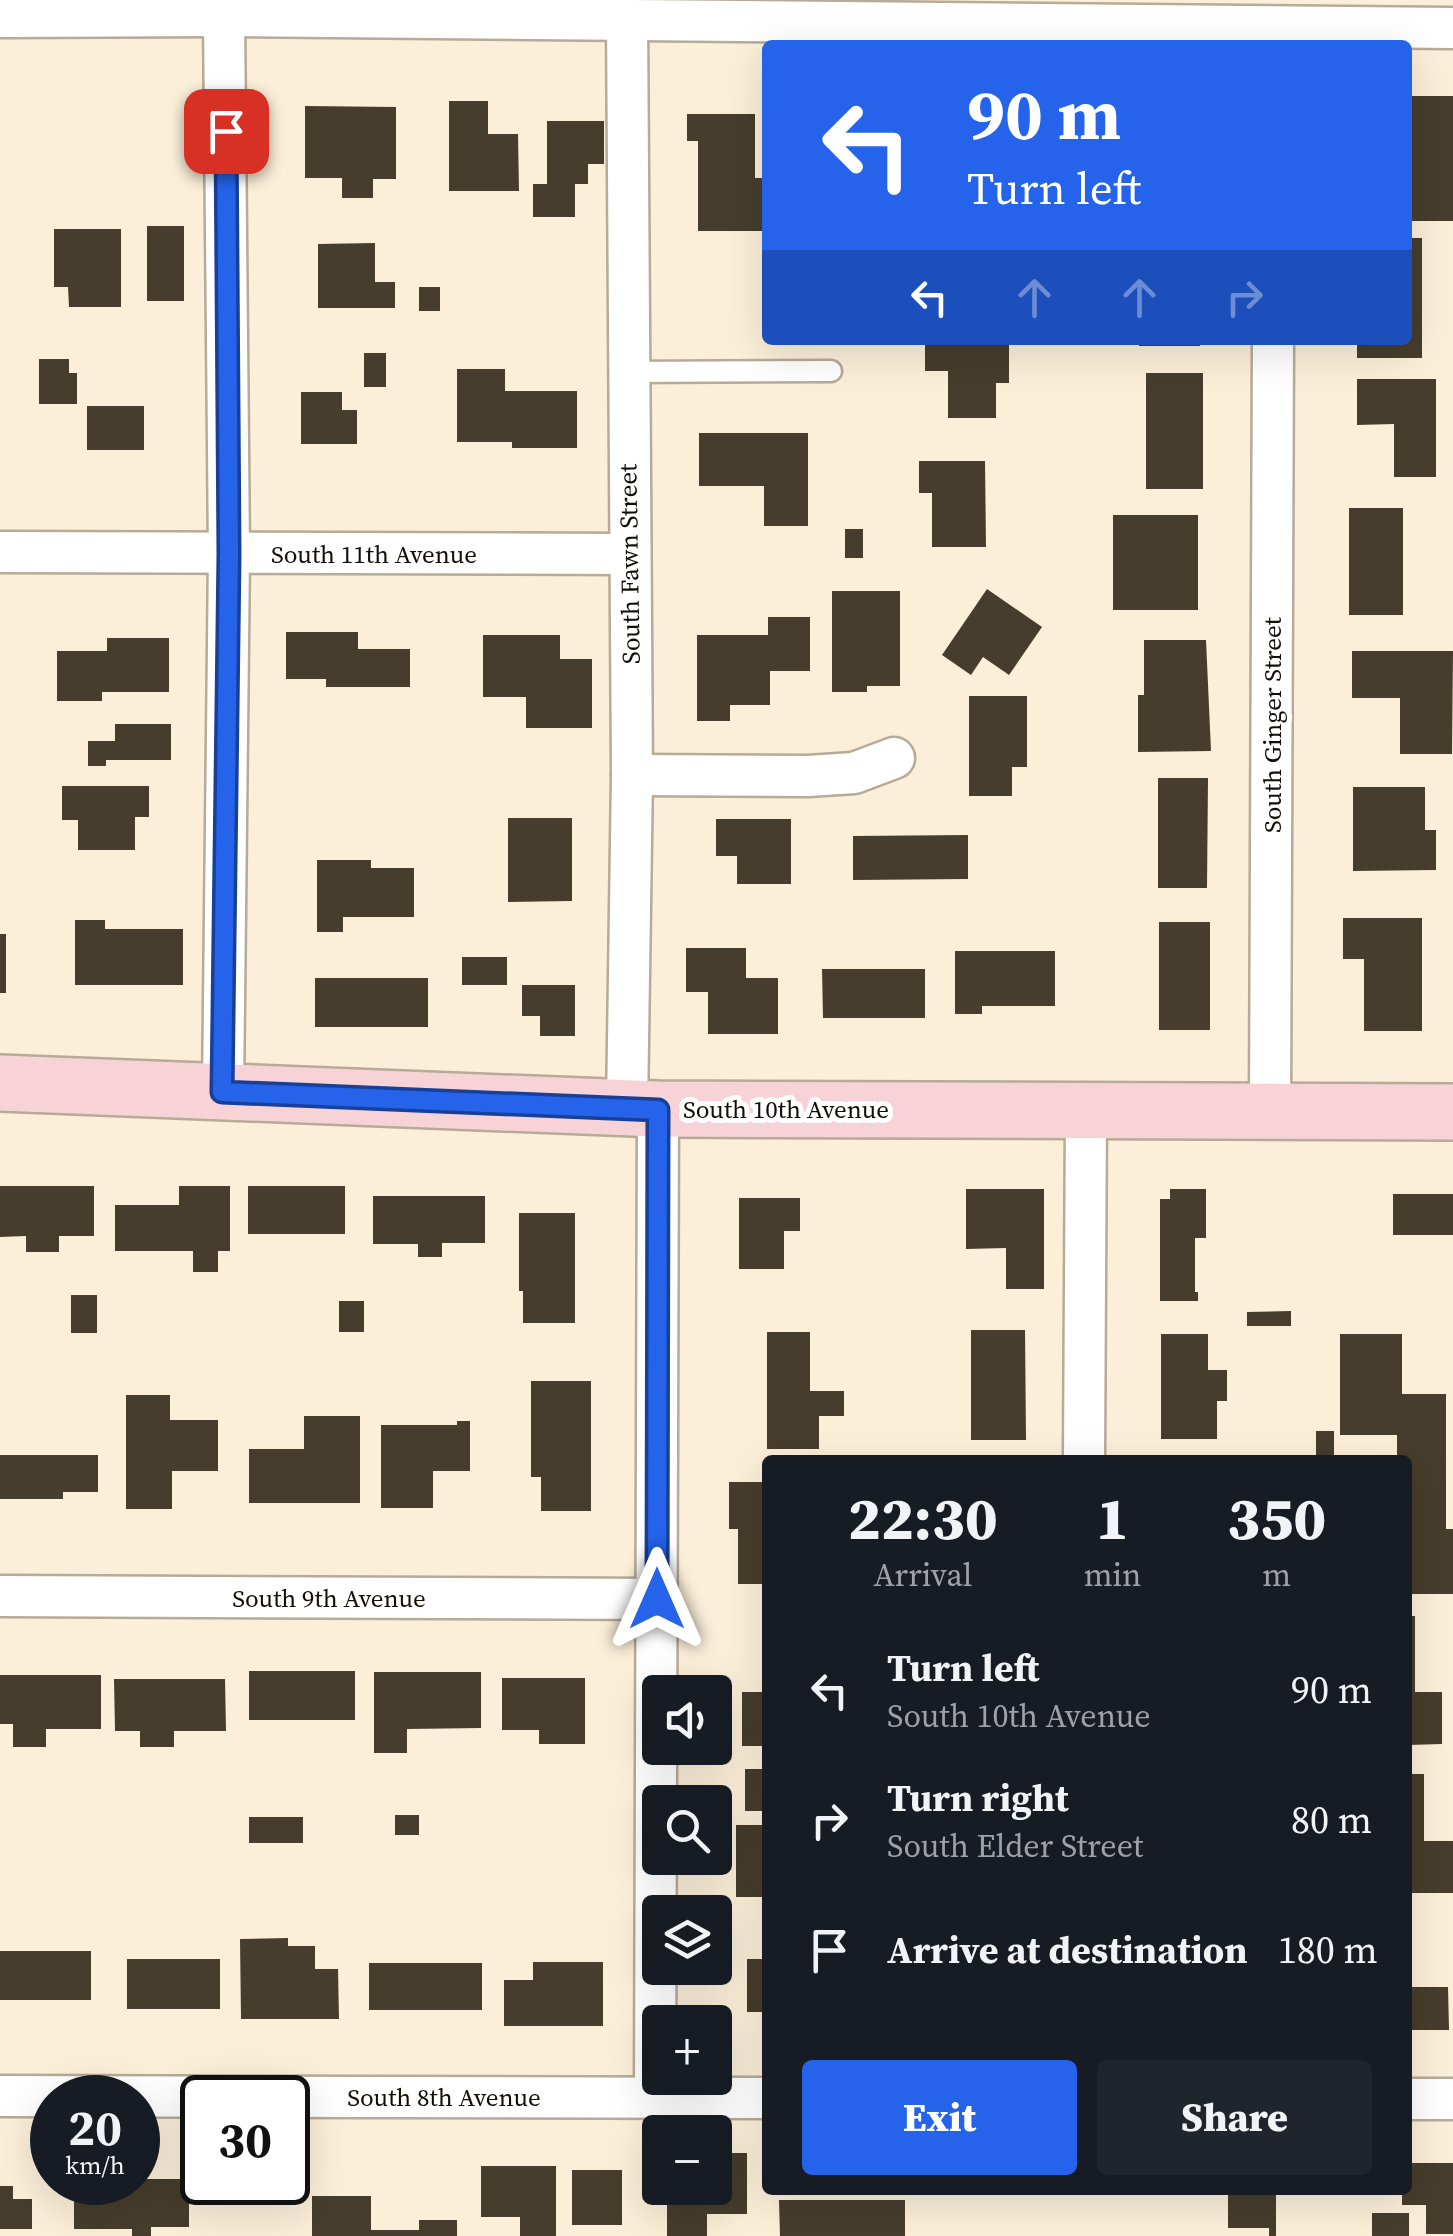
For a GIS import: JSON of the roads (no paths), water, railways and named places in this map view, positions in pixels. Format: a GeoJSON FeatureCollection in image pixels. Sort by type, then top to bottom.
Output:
{"type":"FeatureCollection","features":[{"type":"Feature","properties":{"kind":"main road","name":"South 10th Avenue"},"geometry":{"type":"LineString","coordinates":[[0,1082],[642,1109],[1453,1112]]}},
{"type":"Feature","properties":{"kind":"street"},"geometry":{"type":"LineString","coordinates":[[0,17],[224,16],[393,9],[628,19],[1206,13],[1275,36],[1453,28]]}},
{"type":"Feature","properties":{"kind":"street"},"geometry":{"type":"LineString","coordinates":[[222,1092],[229,554],[224,16]]}},
{"type":"Feature","properties":{"kind":"street","name":"South Fawn Street"},"geometry":{"type":"LineString","coordinates":[[628,19],[632,776],[657,1599],[655,2098]]}},
{"type":"Feature","properties":{"kind":"street","name":"South Ginger Street"},"geometry":{"type":"LineString","coordinates":[[1270,1110],[1274,345]]}},
{"type":"Feature","properties":{"kind":"street","name":"South 11th Avenue"},"geometry":{"type":"LineString","coordinates":[[0,552],[629,554]]}},
{"type":"Feature","properties":{"kind":"street"},"geometry":{"type":"LineString","coordinates":[[632,776],[854,773],[894,758]]}},
{"type":"Feature","properties":{"kind":"street"},"geometry":{"type":"LineString","coordinates":[[1084,1455],[1086,1109]]}},
{"type":"Feature","properties":{"kind":"street","name":"South 9th Avenue"},"geometry":{"type":"LineString","coordinates":[[0,1596],[657,1599]]}},
{"type":"Feature","properties":{"kind":"street","name":"South 8th Avenue"},"geometry":{"type":"LineString","coordinates":[[0,2096],[762,2098]]}},
{"type":"Feature","properties":{"kind":"street"},"geometry":{"type":"LineString","coordinates":[[1412,2098],[1453,2098]]}},
{"type":"Feature","properties":{"kind":"lane"},"geometry":{"type":"LineString","coordinates":[[628,372],[832,371]]}}]}
